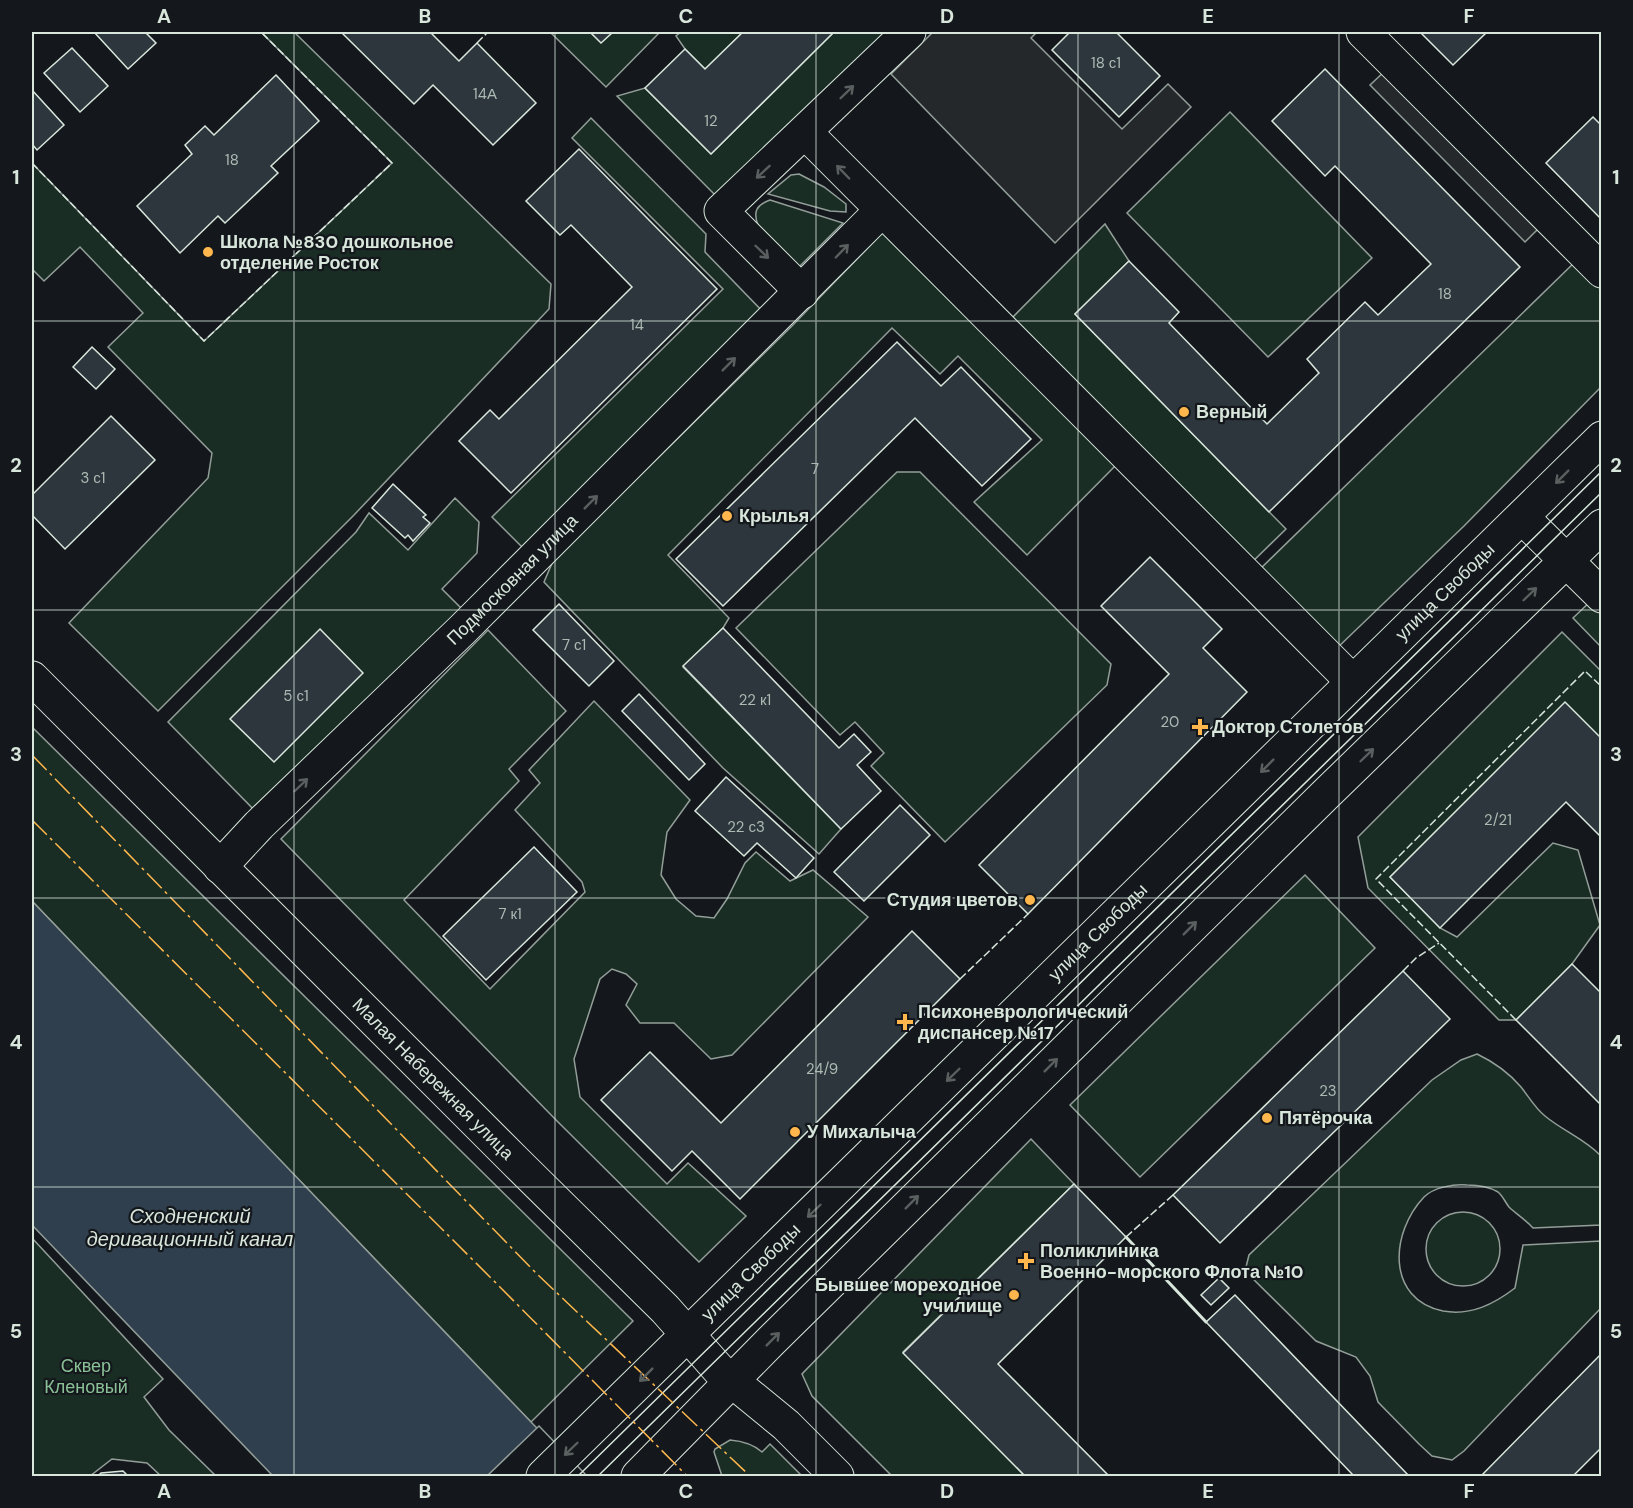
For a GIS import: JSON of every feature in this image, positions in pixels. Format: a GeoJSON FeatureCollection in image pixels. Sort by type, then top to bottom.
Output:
{"type":"FeatureCollection","features":[{"type":"Feature","properties":{"kind":"street"},"geometry":{"type":"LineString","coordinates":[[802,292],[721,212],[909,32]]}},
{"type":"Feature","properties":{"kind":"street"},"geometry":{"type":"LineString","coordinates":[[1363,32],[1602,271]]}},
{"type":"Feature","properties":{"kind":"street"},"geometry":{"type":"LineString","coordinates":[[805,132],[881,211],[1353,682]]}},
{"type":"Feature","properties":{"kind":"street","name":"Подмосковная улица"},"geometry":{"type":"LineString","coordinates":[[220,867],[259,825],[454,637],[881,211]]}},
{"type":"Feature","properties":{"kind":"street","name":"улица Свободы"},"geometry":{"type":"LineString","coordinates":[[543,1476],[1602,438]]}},
{"type":"Feature","properties":{"kind":"street"},"geometry":{"type":"LineString","coordinates":[[1522,517],[1602,596]]}},
{"type":"Feature","properties":{"kind":"street"},"geometry":{"type":"LineString","coordinates":[[642,1473],[732,1381],[1325,795],[1602,526]]}},
{"type":"Feature","properties":{"kind":"street","name":"Малая Набережная улица"},"geometry":{"type":"LineString","coordinates":[[32,678],[524,1171],[665,1309],[720,1371],[786,1425],[837,1476]]}},
{"type":"Feature","properties":{"kind":"green space"},"geometry":{"type":"Polygon","coordinates":[[[261,32],[294,32],[551,284],[549,309],[354,515],[158,711],[69,623],[208,478],[212,453],[108,347],[143,313],[80,247],[44,281],[32,269],[32,163],[204,341],[392,163],[261,32]]]}},
{"type":"Feature","properties":{"kind":"green space"},"geometry":{"type":"Polygon","coordinates":[[[550,32],[590,32],[601,42],[613,32],[660,32],[606,87],[550,32]]]}},
{"type":"Feature","properties":{"kind":"green space"},"geometry":{"type":"Polygon","coordinates":[[[681,32],[743,32],[705,69],[685,49],[676,36],[681,32]]]}},
{"type":"Feature","properties":{"kind":"green space"},"geometry":{"type":"Polygon","coordinates":[[[834,32],[897,32],[722,202],[617,96],[645,88],[711,154],[834,32]]]}},
{"type":"Feature","properties":{"kind":"green space"},"geometry":{"type":"Polygon","coordinates":[[[1230,112],[1372,258],[1268,357],[1127,213],[1230,112]]]}},
{"type":"Feature","properties":{"kind":"green space"},"geometry":{"type":"Polygon","coordinates":[[[591,118],[706,234],[705,252],[767,316],[530,555],[492,517],[723,289],[572,138],[591,118]]]}},
{"type":"Feature","properties":{"kind":"green space"},"geometry":{"type":"Polygon","coordinates":[[[799,174],[824,187],[846,204],[846,212],[830,211],[768,194],[791,175],[799,174]]]}},
{"type":"Feature","properties":{"kind":"green space"},"geometry":{"type":"Polygon","coordinates":[[[770,200],[843,223],[797,269],[758,225],[757,210],[770,200]]]}},
{"type":"Feature","properties":{"kind":"green space"},"geometry":{"type":"Polygon","coordinates":[[[1105,224],[1129,261],[1075,314],[1286,529],[1246,568],[1004,326],[1105,224]]]}},
{"type":"Feature","properties":{"kind":"green space"},"geometry":{"type":"Polygon","coordinates":[[[887,228],[1119,462],[1027,555],[974,502],[1042,440],[958,356],[940,374],[892,328],[668,555],[729,618],[723,628],[683,667],[841,829],[819,854],[723,768],[544,582],[553,561],[792,326],[887,228]]]}},
{"type":"Feature","properties":{"kind":"green space"},"geometry":{"type":"Polygon","coordinates":[[[1579,258],[1601,281],[1601,387],[1464,526],[1333,652],[1255,574],[1579,258]]]}},
{"type":"Feature","properties":{"kind":"green space"},"geometry":{"type":"Polygon","coordinates":[[[897,472],[920,472],[1111,664],[1107,685],[945,842],[871,766],[884,753],[855,722],[840,735],[736,628],[897,472]]]}},
{"type":"Feature","properties":{"kind":"green space"},"geometry":{"type":"Polygon","coordinates":[[[455,498],[479,522],[477,553],[442,589],[466,613],[259,815],[168,722],[356,532],[369,513],[408,550],[455,498]]]}},
{"type":"Feature","properties":{"kind":"green space"},"geometry":{"type":"Polygon","coordinates":[[[1595,597],[1601,604],[1601,647],[1573,618],[1595,597]]]}},
{"type":"Feature","properties":{"kind":"green space"},"geometry":{"type":"Polygon","coordinates":[[[488,630],[566,711],[509,769],[519,781],[404,900],[490,989],[585,892],[582,882],[515,810],[540,783],[529,770],[594,701],[690,800],[667,832],[661,875],[676,899],[696,916],[714,918],[727,899],[745,863],[756,852],[790,881],[813,870],[868,917],[732,1055],[711,1059],[674,1023],[640,1023],[626,1005],[637,984],[626,974],[612,969],[600,979],[574,1059],[580,1097],[667,1184],[688,1163],[746,1216],[699,1262],[557,1121],[281,839],[488,630]]]}},
{"type":"Feature","properties":{"kind":"green space"},"geometry":{"type":"Polygon","coordinates":[[[1562,632],[1601,671],[1601,739],[1565,703],[1390,877],[1440,928],[1457,937],[1553,843],[1578,850],[1600,925],[1572,964],[1516,1020],[1499,1020],[1368,888],[1358,837],[1562,632]]]}},
{"type":"Feature","properties":{"kind":"green space"},"geometry":{"type":"Polygon","coordinates":[[[32,727],[633,1321],[531,1422],[32,901],[32,727]]]}},
{"type":"Feature","properties":{"kind":"green space"},"geometry":{"type":"Polygon","coordinates":[[[1305,875],[1375,948],[1140,1177],[1070,1105],[1305,875]]]}},
{"type":"Feature","properties":{"kind":"green space"},"geometry":{"type":"Polygon","coordinates":[[[1477,1054],[1495,1064],[1511,1077],[1545,1116],[1601,1156],[1601,1225],[1533,1228],[1494,1190],[1475,1185],[1444,1187],[1424,1197],[1405,1228],[1400,1246],[1399,1263],[1403,1279],[1411,1293],[1424,1304],[1443,1311],[1463,1312],[1490,1304],[1515,1288],[1523,1245],[1601,1241],[1601,1308],[1464,1451],[1452,1460],[1432,1456],[1378,1402],[1370,1376],[1356,1357],[1316,1341],[1245,1271],[1249,1255],[1432,1080],[1461,1060],[1477,1054]]]}},
{"type":"Feature","properties":{"kind":"green space"},"geometry":{"type":"Polygon","coordinates":[[[1031,1139],[1074,1184],[903,1352],[1025,1476],[892,1476],[812,1396],[802,1374],[1031,1139]]]}},
{"type":"Feature","properties":{"kind":"green space"},"geometry":{"type":"Polygon","coordinates":[[[1463,1212],[1477,1215],[1489,1223],[1497,1235],[1500,1249],[1497,1263],[1489,1275],[1477,1283],[1463,1286],[1449,1283],[1437,1275],[1429,1263],[1426,1249],[1429,1235],[1437,1223],[1449,1215],[1463,1212]]]}},
{"type":"Feature","properties":{"kind":"green space","name":"Сквер Кленовый"},"geometry":{"type":"Polygon","coordinates":[[[32,1238],[163,1379],[144,1397],[169,1430],[216,1476],[161,1476],[147,1463],[112,1459],[90,1476],[32,1476],[32,1238]]]}},
{"type":"Feature","properties":{"kind":"green space"},"geometry":{"type":"Polygon","coordinates":[[[730,1440],[747,1443],[762,1452],[770,1444],[802,1476],[722,1476],[714,1452],[730,1440]]]}},
{"type":"Feature","properties":{"kind":"shaded area"},"geometry":{"type":"Polygon","coordinates":[[[933,32],[1037,32],[1031,38],[1122,129],[1168,84],[1191,107],[1055,243],[891,74],[933,32]]]}},
{"type":"Feature","properties":{"kind":"shaded area"},"geometry":{"type":"Polygon","coordinates":[[[1385,71],[1540,227],[1525,242],[1370,85],[1385,71]]]}},
{"type":"Feature","properties":{"kind":"water","name":"Сходненский деривационный канал"},"geometry":{"type":"Polygon","coordinates":[[[32,901],[584,1476],[273,1476],[32,1225],[32,901]]]}},
{"type":"Feature","properties":{"kind":"pier"},"geometry":{"type":"Polygon","coordinates":[[[539,1426],[587,1476],[487,1476],[539,1426]]]}},
{"type":"Feature","properties":{"kind":"building"},"geometry":{"type":"Polygon","coordinates":[[[94,32],[145,32],[156,43],[128,69],[94,32]]]}},
{"type":"Feature","properties":{"kind":"building"},"geometry":{"type":"Polygon","coordinates":[[[341,32],[430,32],[459,61],[477,43],[536,103],[493,145],[433,85],[414,104],[341,32]]]}},
{"type":"Feature","properties":{"kind":"building"},"geometry":{"type":"Polygon","coordinates":[[[590,32],[613,32],[601,43],[590,32]]]}},
{"type":"Feature","properties":{"kind":"building"},"geometry":{"type":"Polygon","coordinates":[[[743,32],[834,32],[711,154],[645,88],[685,49],[705,69],[743,32]]]}},
{"type":"Feature","properties":{"kind":"building"},"geometry":{"type":"Polygon","coordinates":[[[1070,32],[1116,32],[1160,76],[1119,117],[1052,50],[1070,32]]]}},
{"type":"Feature","properties":{"kind":"building"},"geometry":{"type":"Polygon","coordinates":[[[1420,32],[1487,32],[1453,65],[1420,32]]]}},
{"type":"Feature","properties":{"kind":"building"},"geometry":{"type":"Polygon","coordinates":[[[72,48],[108,86],[80,112],[44,73],[72,48]]]}},
{"type":"Feature","properties":{"kind":"building"},"geometry":{"type":"Polygon","coordinates":[[[1325,69],[1520,267],[1269,512],[1075,314],[1129,261],[1179,312],[1169,323],[1267,424],[1319,373],[1307,359],[1365,302],[1378,315],[1431,264],[1335,166],[1325,176],[1272,121],[1325,69]]]}},
{"type":"Feature","properties":{"kind":"building"},"geometry":{"type":"Polygon","coordinates":[[[276,75],[319,121],[271,166],[278,173],[225,223],[218,216],[180,253],[137,206],[192,154],[185,145],[205,126],[214,135],[276,75]]]}},
{"type":"Feature","properties":{"kind":"building"},"geometry":{"type":"Polygon","coordinates":[[[32,90],[64,125],[37,150],[32,144],[32,90]]]}},
{"type":"Feature","properties":{"kind":"building"},"geometry":{"type":"Polygon","coordinates":[[[1593,117],[1602,126],[1602,220],[1546,163],[1593,117]]]}},
{"type":"Feature","properties":{"kind":"building"},"geometry":{"type":"Polygon","coordinates":[[[579,149],[717,289],[511,493],[459,441],[490,410],[499,419],[632,287],[571,225],[560,235],[526,201],[579,149]]]}},
{"type":"Feature","properties":{"kind":"building"},"geometry":{"type":"Polygon","coordinates":[[[897,342],[941,386],[961,367],[1031,439],[982,486],[915,418],[723,606],[676,559],[897,342]]]}},
{"type":"Feature","properties":{"kind":"building"},"geometry":{"type":"Polygon","coordinates":[[[92,347],[115,369],[96,389],[73,367],[92,347]]]}},
{"type":"Feature","properties":{"kind":"building"},"geometry":{"type":"Polygon","coordinates":[[[111,416],[155,460],[65,549],[32,515],[32,495],[111,416]]]}},
{"type":"Feature","properties":{"kind":"building"},"geometry":{"type":"Polygon","coordinates":[[[393,484],[426,515],[423,517],[430,523],[413,541],[408,535],[405,538],[372,508],[393,484]]]}},
{"type":"Feature","properties":{"kind":"building"},"geometry":{"type":"Polygon","coordinates":[[[1150,557],[1222,629],[1203,648],[1247,692],[1028,914],[979,865],[1169,674],[1101,606],[1150,557]]]}},
{"type":"Feature","properties":{"kind":"building"},"geometry":{"type":"Polygon","coordinates":[[[559,604],[614,661],[589,686],[533,630],[559,604]]]}},
{"type":"Feature","properties":{"kind":"building"},"geometry":{"type":"Polygon","coordinates":[[[723,628],[839,748],[854,734],[871,752],[857,765],[881,791],[841,829],[683,666],[723,628]]]}},
{"type":"Feature","properties":{"kind":"building"},"geometry":{"type":"Polygon","coordinates":[[[320,629],[363,673],[274,762],[230,719],[320,629]]]}},
{"type":"Feature","properties":{"kind":"building"},"geometry":{"type":"Polygon","coordinates":[[[639,694],[705,764],[689,780],[622,711],[639,694]]]}},
{"type":"Feature","properties":{"kind":"building"},"geometry":{"type":"Polygon","coordinates":[[[1565,702],[1602,739],[1602,838],[1566,802],[1440,928],[1390,877],[1565,702]]]}},
{"type":"Feature","properties":{"kind":"building"},"geometry":{"type":"Polygon","coordinates":[[[726,777],[814,858],[796,878],[757,843],[744,856],[695,811],[726,777]]]}},
{"type":"Feature","properties":{"kind":"building"},"geometry":{"type":"Polygon","coordinates":[[[900,805],[930,835],[864,901],[834,872],[900,805]]]}},
{"type":"Feature","properties":{"kind":"building"},"geometry":{"type":"Polygon","coordinates":[[[534,847],[577,892],[486,980],[443,936],[534,847]]]}},
{"type":"Feature","properties":{"kind":"building"},"geometry":{"type":"Polygon","coordinates":[[[912,931],[960,979],[740,1199],[692,1151],[672,1171],[601,1100],[650,1052],[721,1123],[912,931]]]}},
{"type":"Feature","properties":{"kind":"building"},"geometry":{"type":"Polygon","coordinates":[[[1572,964],[1602,994],[1602,1100],[1599,1103],[1516,1020],[1572,964]]]}},
{"type":"Feature","properties":{"kind":"building"},"geometry":{"type":"Polygon","coordinates":[[[1403,971],[1450,1019],[1220,1243],[1173,1195],[1403,971]]]}},
{"type":"Feature","properties":{"kind":"building","name":"Бывшее мореходное училище"},"geometry":{"type":"Polygon","coordinates":[[[1074,1184],[1126,1237],[998,1364],[1109,1476],[1025,1476],[903,1353],[1074,1184]]]}},
{"type":"Feature","properties":{"kind":"building"},"geometry":{"type":"Polygon","coordinates":[[[1219,1278],[1229,1288],[1211,1305],[1201,1295],[1219,1278]]]}},
{"type":"Feature","properties":{"kind":"building"},"geometry":{"type":"Polygon","coordinates":[[[1235,1295],[1409,1476],[1354,1476],[1206,1322],[1235,1295]]]}},
{"type":"Feature","properties":{"kind":"building"},"geometry":{"type":"Polygon","coordinates":[[[1602,1353],[1602,1447],[1573,1476],[1481,1476],[1602,1353]]]}},
{"type":"Feature","properties":{"kind":"building"},"geometry":{"type":"Polygon","coordinates":[[[123,1471],[128,1476],[98,1476],[101,1473],[123,1471]]]}},
{"type":"Feature","properties":{"kind":"tram line"},"geometry":{"type":"LineString","coordinates":[[578,1476],[1602,471]]}},
{"type":"Feature","properties":{"kind":"tram line"},"geometry":{"type":"LineString","coordinates":[[598,1476],[1602,492]]}},
{"type":"Feature","properties":{"kind":"fence"},"geometry":{"type":"LineString","coordinates":[[32,163],[204,341],[392,163],[261,32]]}},
{"type":"Feature","properties":{"kind":"fence"},"geometry":{"type":"LineString","coordinates":[[477,43],[488,32]]}},
{"type":"Feature","properties":{"kind":"fence"},"geometry":{"type":"LineString","coordinates":[[1516,1020],[1376,879],[1585,671],[1602,687]]}},
{"type":"Feature","properties":{"kind":"fence"},"geometry":{"type":"LineString","coordinates":[[960,979],[1028,914]]}},
{"type":"Feature","properties":{"kind":"fence"},"geometry":{"type":"LineString","coordinates":[[1403,971],[1416,958],[1439,943]]}},
{"type":"Feature","properties":{"kind":"fence"},"geometry":{"type":"LineString","coordinates":[[1126,1237],[1173,1195]]}},
{"type":"Feature","properties":{"kind":"wall"},"geometry":{"type":"LineString","coordinates":[[1126,1237],[1206,1322]]}},
{"type":"Feature","properties":{"kind":"power"},"geometry":{"type":"LineString","coordinates":[[32,755],[537,1274],[750,1476]]}},
{"type":"Feature","properties":{"kind":"power"},"geometry":{"type":"LineString","coordinates":[[32,820],[687,1476]]}},
{"type":"Feature","properties":{"kind":"place","name":"Школа №830 дошкольное отделение Росток"},"geometry":{"type":"Point","coordinates":[208,252]}},
{"type":"Feature","properties":{"kind":"place","name":"Верный"},"geometry":{"type":"Point","coordinates":[1184,412]}},
{"type":"Feature","properties":{"kind":"place","name":"Крылья"},"geometry":{"type":"Point","coordinates":[727,516]}},
{"type":"Feature","properties":{"kind":"place","name":"Доктор Столетов"},"geometry":{"type":"Point","coordinates":[1200,727]}},
{"type":"Feature","properties":{"kind":"place","name":"Студия цветов"},"geometry":{"type":"Point","coordinates":[1030,900]}},
{"type":"Feature","properties":{"kind":"place","name":"Психоневрологический диспансер №17"},"geometry":{"type":"Point","coordinates":[905,1022]}},
{"type":"Feature","properties":{"kind":"place","name":"Пятёрочка"},"geometry":{"type":"Point","coordinates":[1267,1118]}},
{"type":"Feature","properties":{"kind":"place","name":"У Михалыча"},"geometry":{"type":"Point","coordinates":[795,1132]}},
{"type":"Feature","properties":{"kind":"place","name":"Поликлиника Военно-морского Флота №10"},"geometry":{"type":"Point","coordinates":[1026,1261]}},
{"type":"Feature","properties":{"kind":"place","name":"Бывшее мореходное училище"},"geometry":{"type":"Point","coordinates":[1014,1295]}}]}
